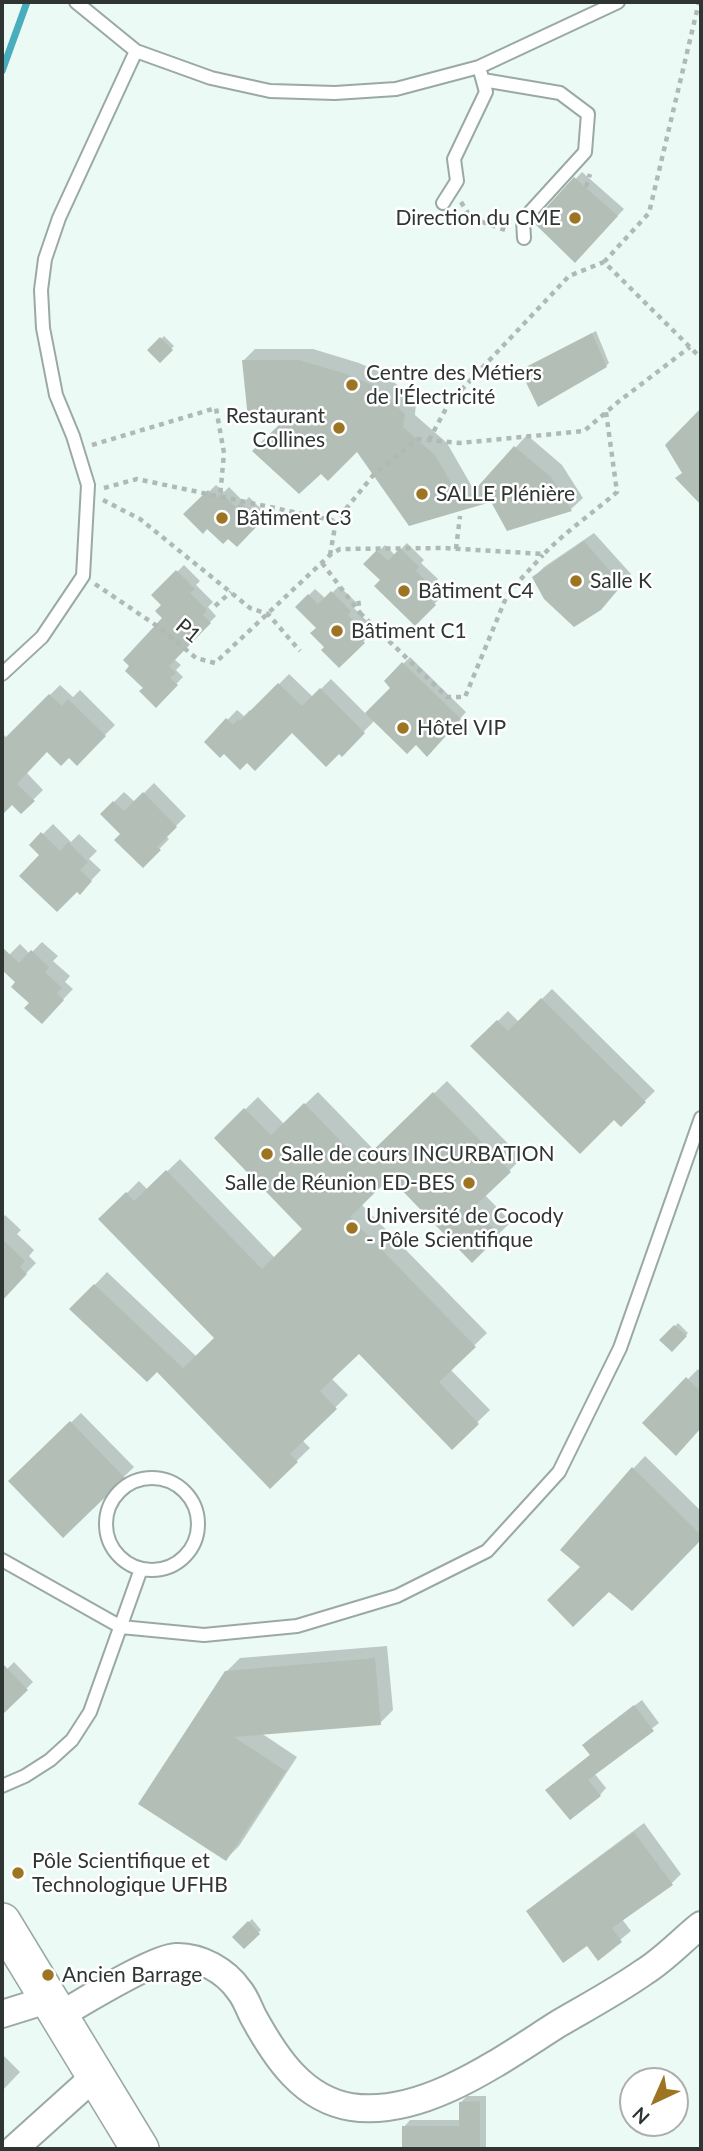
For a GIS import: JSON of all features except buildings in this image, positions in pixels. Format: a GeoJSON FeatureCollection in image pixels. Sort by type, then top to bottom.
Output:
{"type":"FeatureCollection","features":[{"type":"Feature","properties":{"kind":"main road"},"geometry":{"type":"LineString","coordinates":[[2,1922],[140,2149]]}},
{"type":"Feature","properties":{"kind":"street"},"geometry":{"type":"LineString","coordinates":[[2,2014],[54,2007],[154,1964],[174,1957],[191,1959],[207,1964],[227,1976],[241,1991],[267,2042],[285,2067],[306,2088],[330,2101],[371,2108],[407,2103],[461,2084],[646,1972],[701,1925]]}},
{"type":"Feature","properties":{"kind":"street"},"geometry":{"type":"LineString","coordinates":[[15,2149],[95,2076]]}},
{"type":"Feature","properties":{"kind":"lane"},"geometry":{"type":"LineString","coordinates":[[76,2],[136,51],[211,78],[270,91],[335,93],[396,89],[481,74],[612,3]]}},
{"type":"Feature","properties":{"kind":"lane"},"geometry":{"type":"LineString","coordinates":[[2,674],[42,636],[83,576],[88,485],[78,449],[56,395],[43,328],[41,290],[44,259],[59,218],[136,51]]}},
{"type":"Feature","properties":{"kind":"lane"},"geometry":{"type":"LineString","coordinates":[[443,203],[457,181],[454,159],[486,92],[481,74]]}},
{"type":"Feature","properties":{"kind":"lane"},"geometry":{"type":"LineString","coordinates":[[481,74],[561,93],[588,114],[584,152],[523,220],[524,238]]}},
{"type":"Feature","properties":{"kind":"lane"},"geometry":{"type":"LineString","coordinates":[[2,1560],[121,1627],[204,1635],[297,1626],[397,1596],[487,1551],[559,1472],[621,1348],[701,1118]]}},
{"type":"Feature","properties":{"kind":"lane"},"geometry":{"type":"LineString","coordinates":[[139,1480],[163,1480],[174,1484],[191,1501],[198,1524],[197,1536],[192,1547],[176,1564],[153,1570],[141,1569],[130,1565],[113,1548],[108,1537],[107,1514],[111,1502],[128,1485],[139,1480]]}},
{"type":"Feature","properties":{"kind":"lane"},"geometry":{"type":"LineString","coordinates":[[2,1786],[25,1776],[50,1760],[72,1740],[90,1712],[141,1569]]}},
{"type":"Feature","properties":{"kind":"path"},"geometry":{"type":"LineString","coordinates":[[429,440],[449,403],[569,276],[604,262],[649,213],[699,2]]}},
{"type":"Feature","properties":{"kind":"path"},"geometry":{"type":"LineString","coordinates":[[452,189],[471,218],[524,238]]}},
{"type":"Feature","properties":{"kind":"path"},"geometry":{"type":"LineString","coordinates":[[604,262],[701,358]]}},
{"type":"Feature","properties":{"kind":"path"},"geometry":{"type":"LineString","coordinates":[[330,555],[335,521],[375,472],[418,439],[460,443],[584,430],[690,347]]}},
{"type":"Feature","properties":{"kind":"path"},"geometry":{"type":"LineString","coordinates":[[78,449],[216,408],[224,453],[220,497]]}},
{"type":"Feature","properties":{"kind":"path"},"geometry":{"type":"LineString","coordinates":[[322,563],[360,613],[447,697],[465,697],[508,593],[559,539],[617,492],[606,412]]}},
{"type":"Feature","properties":{"kind":"path"},"geometry":{"type":"LineString","coordinates":[[88,492],[137,479],[335,521]]}},
{"type":"Feature","properties":{"kind":"path"},"geometry":{"type":"LineString","coordinates":[[88,492],[140,519],[250,608],[268,614],[300,651]]}},
{"type":"Feature","properties":{"kind":"path"},"geometry":{"type":"LineString","coordinates":[[456,549],[460,516]]}},
{"type":"Feature","properties":{"kind":"path"},"geometry":{"type":"LineString","coordinates":[[268,614],[330,555],[340,549],[456,549],[544,554]]}},
{"type":"Feature","properties":{"kind":"path","name":"P1"},"geometry":{"type":"LineString","coordinates":[[83,576],[160,628],[196,658],[215,663],[268,614]]}},
{"type":"Feature","properties":{"kind":"path"},"geometry":{"type":"LineString","coordinates":[[215,606],[231,592]]}},
{"type":"Feature","properties":{"kind":"path"},"geometry":{"type":"LineString","coordinates":[[358,599],[360,613]]}},
{"type":"Feature","properties":{"kind":"waterway"},"geometry":{"type":"LineString","coordinates":[[2,71],[27,2]]}},
{"type":"Feature","properties":{"kind":"place","name":"Direction du CME"},"geometry":{"type":"Point","coordinates":[575,218]}},
{"type":"Feature","properties":{"kind":"place","name":"Centre des Métiers de l'Électricité"},"geometry":{"type":"Point","coordinates":[352,385]}},
{"type":"Feature","properties":{"kind":"place","name":"Restaurant Collines"},"geometry":{"type":"Point","coordinates":[339,428]}},
{"type":"Feature","properties":{"kind":"place","name":"SALLE Plénière"},"geometry":{"type":"Point","coordinates":[422,494]}},
{"type":"Feature","properties":{"kind":"place","name":"Bâtiment C3"},"geometry":{"type":"Point","coordinates":[222,518]}},
{"type":"Feature","properties":{"kind":"place","name":"Salle K"},"geometry":{"type":"Point","coordinates":[576,581]}},
{"type":"Feature","properties":{"kind":"place","name":"Bâtiment C4"},"geometry":{"type":"Point","coordinates":[404,591]}},
{"type":"Feature","properties":{"kind":"place","name":"Bâtiment C1"},"geometry":{"type":"Point","coordinates":[337,631]}},
{"type":"Feature","properties":{"kind":"place","name":"Hôtel VIP"},"geometry":{"type":"Point","coordinates":[403,728]}},
{"type":"Feature","properties":{"kind":"place","name":"Salle de cours INCURBATION"},"geometry":{"type":"Point","coordinates":[267,1154]}},
{"type":"Feature","properties":{"kind":"place","name":"Salle de Réunion ED-BES"},"geometry":{"type":"Point","coordinates":[469,1183]}},
{"type":"Feature","properties":{"kind":"place","name":"Université de Cocody - Pôle Scientifique"},"geometry":{"type":"Point","coordinates":[352,1228]}},
{"type":"Feature","properties":{"kind":"place","name":"Pôle Scientifique et Technologique UFHB"},"geometry":{"type":"Point","coordinates":[18,1873]}},
{"type":"Feature","properties":{"kind":"place","name":"Ancien Barrage"},"geometry":{"type":"Point","coordinates":[48,1975]}}]}
